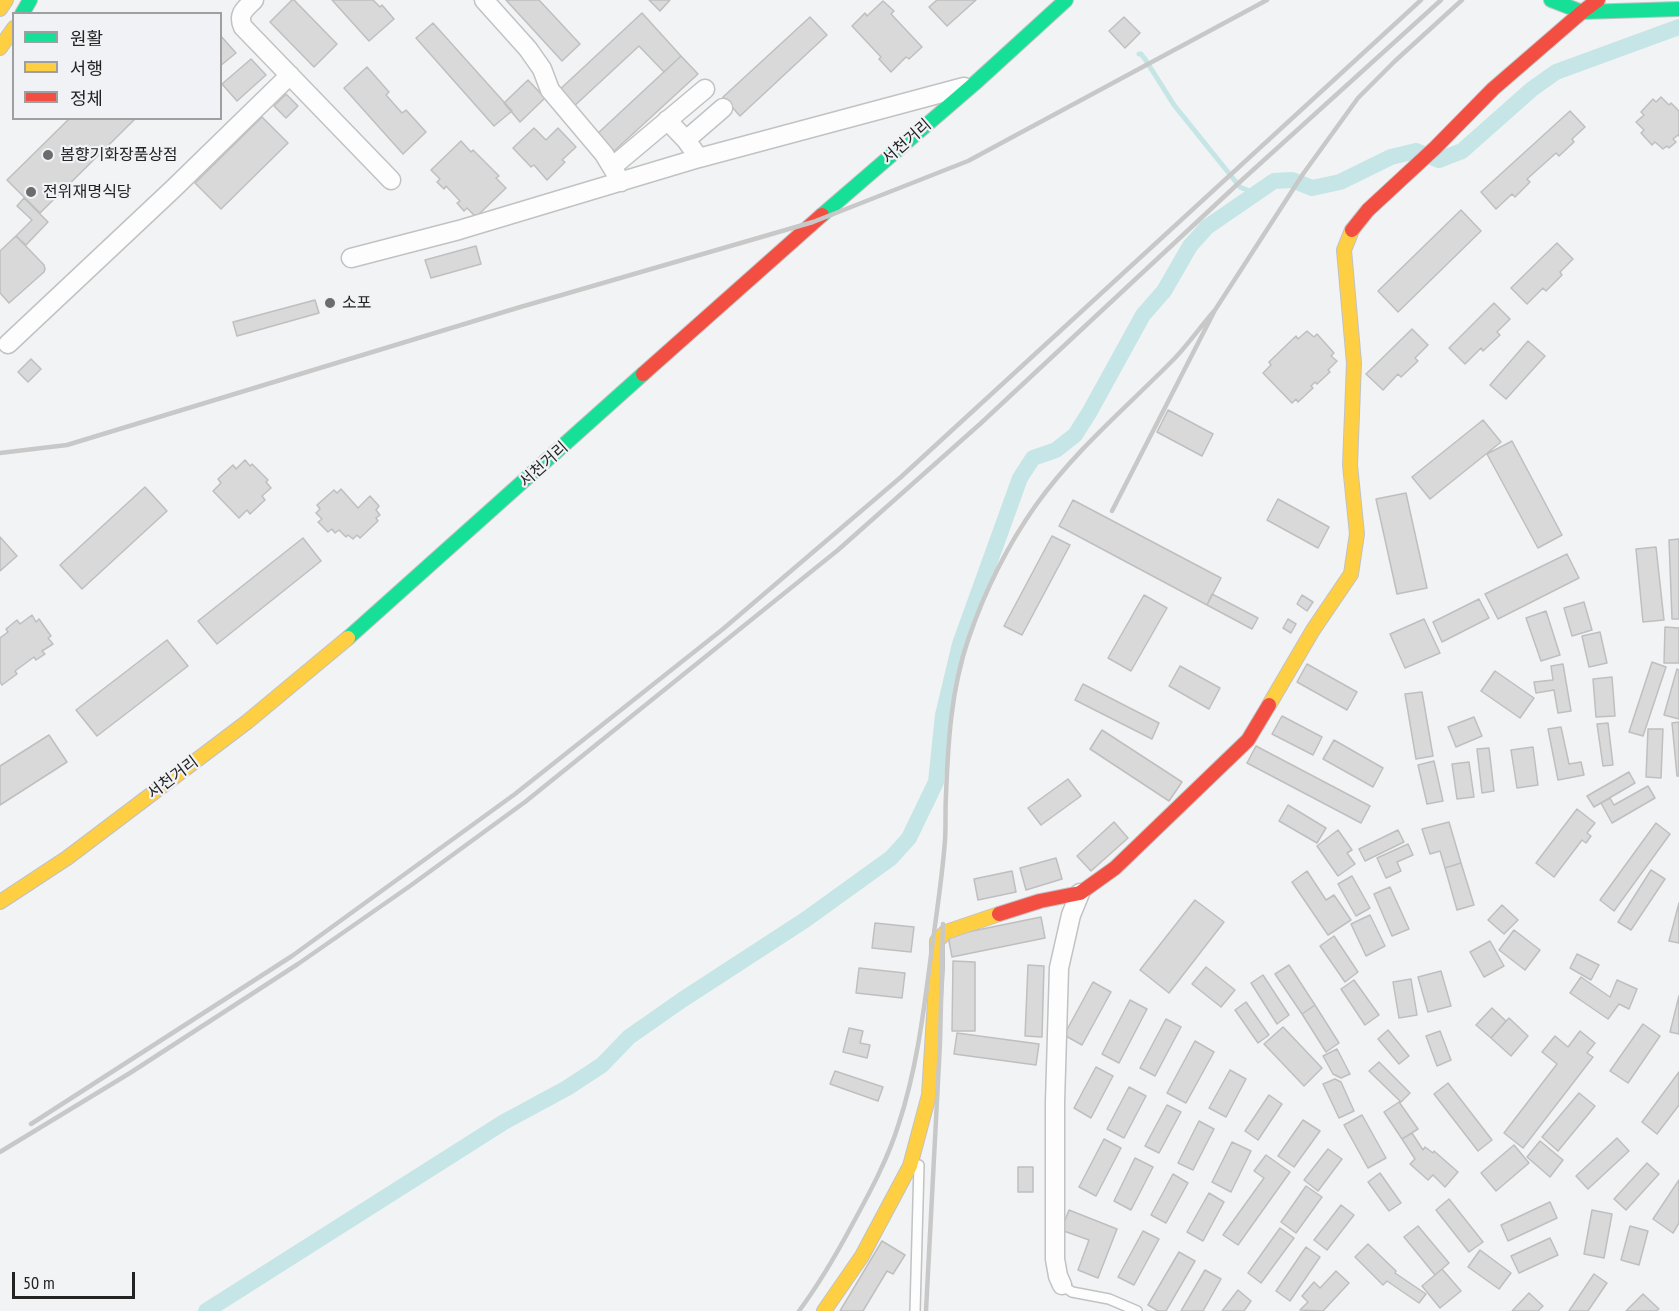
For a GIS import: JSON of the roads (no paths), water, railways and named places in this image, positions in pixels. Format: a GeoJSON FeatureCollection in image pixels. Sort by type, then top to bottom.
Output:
{"type":"FeatureCollection","features":[{"type":"Feature","properties":{"kind":"street"},"geometry":{"type":"LineString","coordinates":[[0,9],[6,0]]}},
{"type":"Feature","properties":{"kind":"street"},"geometry":{"type":"LineString","coordinates":[[254,0],[241,13],[240,21],[243,27],[392,180]]}},
{"type":"Feature","properties":{"kind":"street"},"geometry":{"type":"LineString","coordinates":[[484,0],[528,49],[542,69],[550,90],[604,154],[617,174]]}},
{"type":"Feature","properties":{"kind":"street","name":"서천거리"},"geometry":{"type":"LineString","coordinates":[[0,902],[67,858],[247,722],[367,622],[813,222],[974,84],[1066,0]]}},
{"type":"Feature","properties":{"kind":"street"},"geometry":{"type":"LineString","coordinates":[[1551,0],[1582,12],[1674,9]]}},
{"type":"Feature","properties":{"kind":"street"},"geometry":{"type":"LineString","coordinates":[[824,1311],[862,1256],[910,1166],[929,1095],[938,941],[946,932],[1040,901],[1080,893],[1116,868],[1248,740],[1313,630],[1351,574],[1357,534],[1350,465],[1354,363],[1344,250],[1351,231],[1368,210],[1435,148],[1493,89],[1598,0]]}},
{"type":"Feature","properties":{"kind":"street"},"geometry":{"type":"LineString","coordinates":[[0,48],[12,31]]}},
{"type":"Feature","properties":{"kind":"street"},"geometry":{"type":"LineString","coordinates":[[8,344],[290,75]]}},
{"type":"Feature","properties":{"kind":"street"},"geometry":{"type":"LineString","coordinates":[[351,258],[459,230],[617,174],[699,158],[974,84]]}},
{"type":"Feature","properties":{"kind":"street"},"geometry":{"type":"LineString","coordinates":[[617,174],[667,120],[705,89]]}},
{"type":"Feature","properties":{"kind":"street"},"geometry":{"type":"LineString","coordinates":[[691,101],[709,120]]}},
{"type":"Feature","properties":{"kind":"street"},"geometry":{"type":"LineString","coordinates":[[686,140],[723,108]]}},
{"type":"Feature","properties":{"kind":"street"},"geometry":{"type":"LineString","coordinates":[[667,120],[699,158]]}},
{"type":"Feature","properties":{"kind":"street"},"geometry":{"type":"LineString","coordinates":[[1062,1285],[1055,1259],[1055,1102],[1059,968],[1071,915],[1080,893]]}},
{"type":"Feature","properties":{"kind":"lane"},"geometry":{"type":"LineString","coordinates":[[915,1311],[920,1127]]}},
{"type":"Feature","properties":{"kind":"lane"},"geometry":{"type":"LineString","coordinates":[[1062,1285],[1072,1292],[1109,1299],[1137,1311]]}},
{"type":"Feature","properties":{"kind":"waterway"},"geometry":{"type":"LineString","coordinates":[[206,1311],[504,1122],[567,1088],[602,1065],[629,1037],[805,920],[891,858],[909,838],[936,782],[943,715],[960,644],[1020,478],[1033,458],[1056,450],[1075,435],[1143,315],[1164,291],[1190,246],[1207,227],[1274,181],[1292,180],[1312,188],[1340,182],[1391,157],[1416,151],[1439,160],[1462,151],[1532,89],[1556,72],[1679,27]]}},
{"type":"Feature","properties":{"kind":"waterway"},"geometry":{"type":"LineString","coordinates":[[1139,54],[1145,59],[1174,105],[1240,187],[1254,193]]}},
{"type":"Feature","properties":{"kind":"railway"},"geometry":{"type":"LineString","coordinates":[[0,453],[67,445],[517,308],[813,222],[968,161],[1267,0]]}},
{"type":"Feature","properties":{"kind":"railway"},"geometry":{"type":"LineString","coordinates":[[31,1124],[292,956],[515,794],[723,629],[901,477],[1421,0]]}},
{"type":"Feature","properties":{"kind":"railway"},"geometry":{"type":"LineString","coordinates":[[0,1152],[130,1073],[298,964],[525,802],[838,550],[980,424],[1242,180],[1441,0]]}},
{"type":"Feature","properties":{"kind":"railway"},"geometry":{"type":"LineString","coordinates":[[1112,511],[1215,310],[1303,174],[1358,98],[1462,0]]}},
{"type":"Feature","properties":{"kind":"railway"},"geometry":{"type":"LineString","coordinates":[[799,1311],[833,1258],[878,1175],[895,1136],[910,1084],[922,1024],[942,871],[951,717],[962,659],[981,605],[1015,537],[1036,505],[1068,465],[1175,358],[1215,310]]}},
{"type":"Feature","properties":{"kind":"railway"},"geometry":{"type":"LineString","coordinates":[[926,1311],[940,1043],[943,924]]}},
{"type":"Feature","properties":{"kind":"place","name":"봄향기화장품상점"},"geometry":{"type":"Point","coordinates":[48,155]}},
{"type":"Feature","properties":{"kind":"place","name":"전위재명식당"},"geometry":{"type":"Point","coordinates":[31,192]}},
{"type":"Feature","properties":{"kind":"place","name":"소포"},"geometry":{"type":"Point","coordinates":[330,303]}}]}
